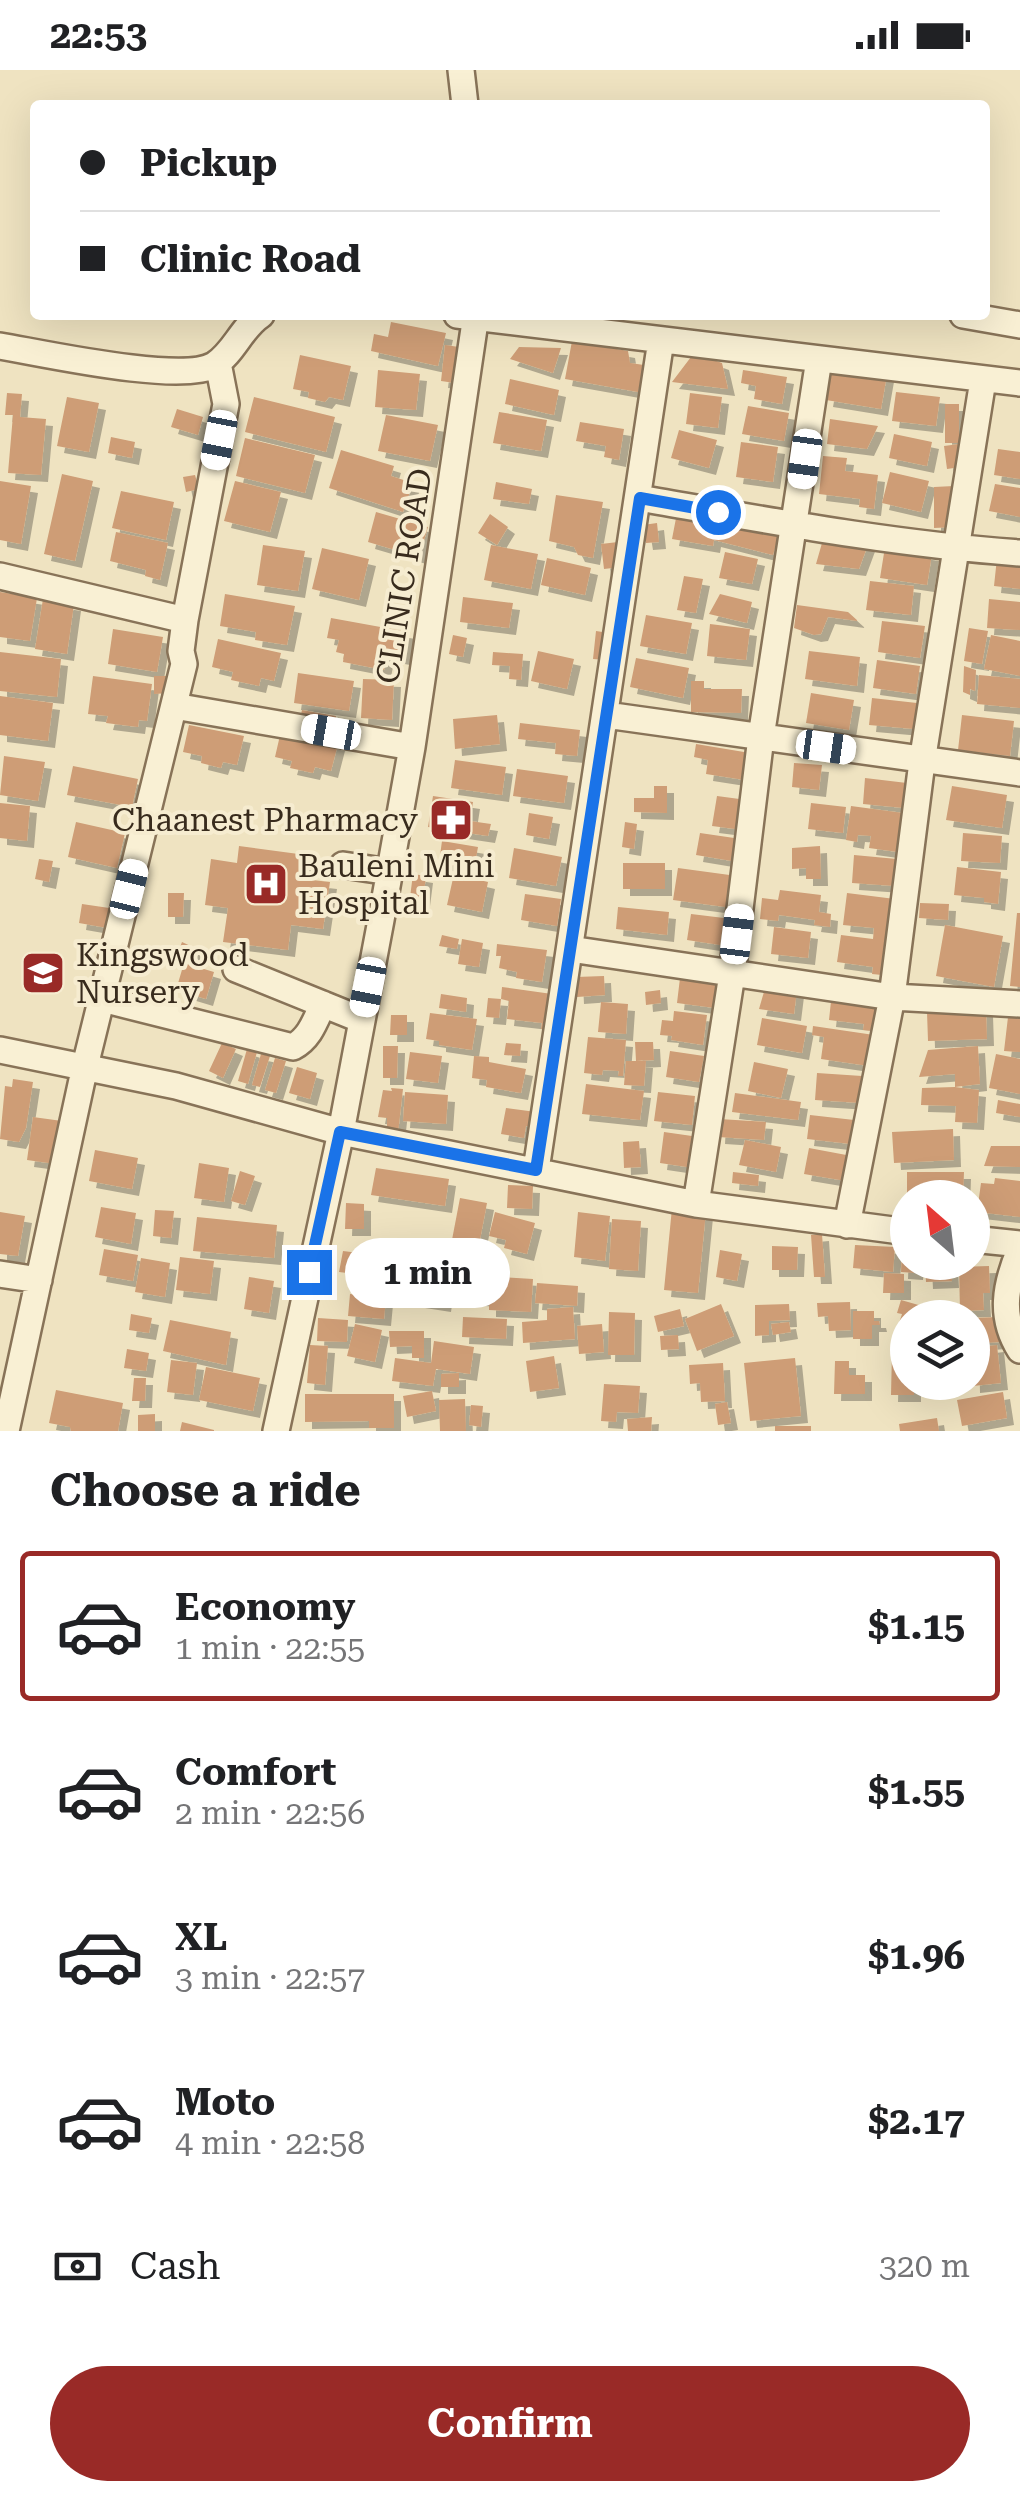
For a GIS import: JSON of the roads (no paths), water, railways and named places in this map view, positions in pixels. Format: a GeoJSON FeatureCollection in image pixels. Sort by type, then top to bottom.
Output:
{"type":"FeatureCollection","features":[{"type":"Feature","properties":{"kind":"street"},"geometry":{"type":"LineString","coordinates":[[461,70],[464,100]]}},
{"type":"Feature","properties":{"kind":"street"},"geometry":{"type":"LineString","coordinates":[[0,346],[110,366],[202,372],[218,363],[256,320]]}},
{"type":"Feature","properties":{"kind":"street","name":"CLINIC ROAD"},"geometry":{"type":"LineString","coordinates":[[276,1431],[340,1132],[412,747],[469,320]]}},
{"type":"Feature","properties":{"kind":"street"},"geometry":{"type":"LineString","coordinates":[[502,320],[1020,383]]}},
{"type":"Feature","properties":{"kind":"street"},"geometry":{"type":"LineString","coordinates":[[990,320],[1020,325]]}},
{"type":"Feature","properties":{"kind":"street"},"geometry":{"type":"LineString","coordinates":[[536,1170],[661,340]]}},
{"type":"Feature","properties":{"kind":"street"},"geometry":{"type":"LineString","coordinates":[[696,1204],[819,360]]}},
{"type":"Feature","properties":{"kind":"street"},"geometry":{"type":"LineString","coordinates":[[6,1431],[85,1066],[184,664],[181,652],[185,620],[226,404],[218,363]]}},
{"type":"Feature","properties":{"kind":"street"},"geometry":{"type":"LineString","coordinates":[[847,1225],[892,997],[922,762],[983,380]]}},
{"type":"Feature","properties":{"kind":"street"},"geometry":{"type":"LineString","coordinates":[[640,498],[796,525],[1020,553]]}},
{"type":"Feature","properties":{"kind":"street"},"geometry":{"type":"LineString","coordinates":[[0,576],[185,620]]}},
{"type":"Feature","properties":{"kind":"street"},"geometry":{"type":"LineString","coordinates":[[174,706],[412,747]]}},
{"type":"Feature","properties":{"kind":"street"},"geometry":{"type":"LineString","coordinates":[[606,716],[1020,773]]}},
{"type":"Feature","properties":{"kind":"street"},"geometry":{"type":"LineString","coordinates":[[343,865],[390,872]]}},
{"type":"Feature","properties":{"kind":"street"},"geometry":{"type":"LineString","coordinates":[[570,949],[892,997],[1020,1004]]}},
{"type":"Feature","properties":{"kind":"street"},"geometry":{"type":"LineString","coordinates":[[236,969],[362,1020]]}},
{"type":"Feature","properties":{"kind":"street"},"geometry":{"type":"LineString","coordinates":[[102,999],[292,1047],[309,1033],[323,1004]]}},
{"type":"Feature","properties":{"kind":"street"},"geometry":{"type":"LineString","coordinates":[[0,1050],[176,1086],[340,1132],[696,1204],[890,1230]]}},
{"type":"Feature","properties":{"kind":"street"},"geometry":{"type":"LineString","coordinates":[[990,1242],[1020,1247],[1005,1295],[1010,1334],[1020,1350]]}},
{"type":"Feature","properties":{"kind":"street"},"geometry":{"type":"LineString","coordinates":[[0,1274],[39,1280]]}},
{"type":"Feature","properties":{"kind":"place","name":"Chaanest Pharmacy"},"geometry":{"type":"Point","coordinates":[451,820]}},
{"type":"Feature","properties":{"kind":"place","name":"Bauleni Mini Hospital"},"geometry":{"type":"Point","coordinates":[266,884]}},
{"type":"Feature","properties":{"kind":"place","name":"Kingswood Nursery"},"geometry":{"type":"Point","coordinates":[43,973]}}]}
